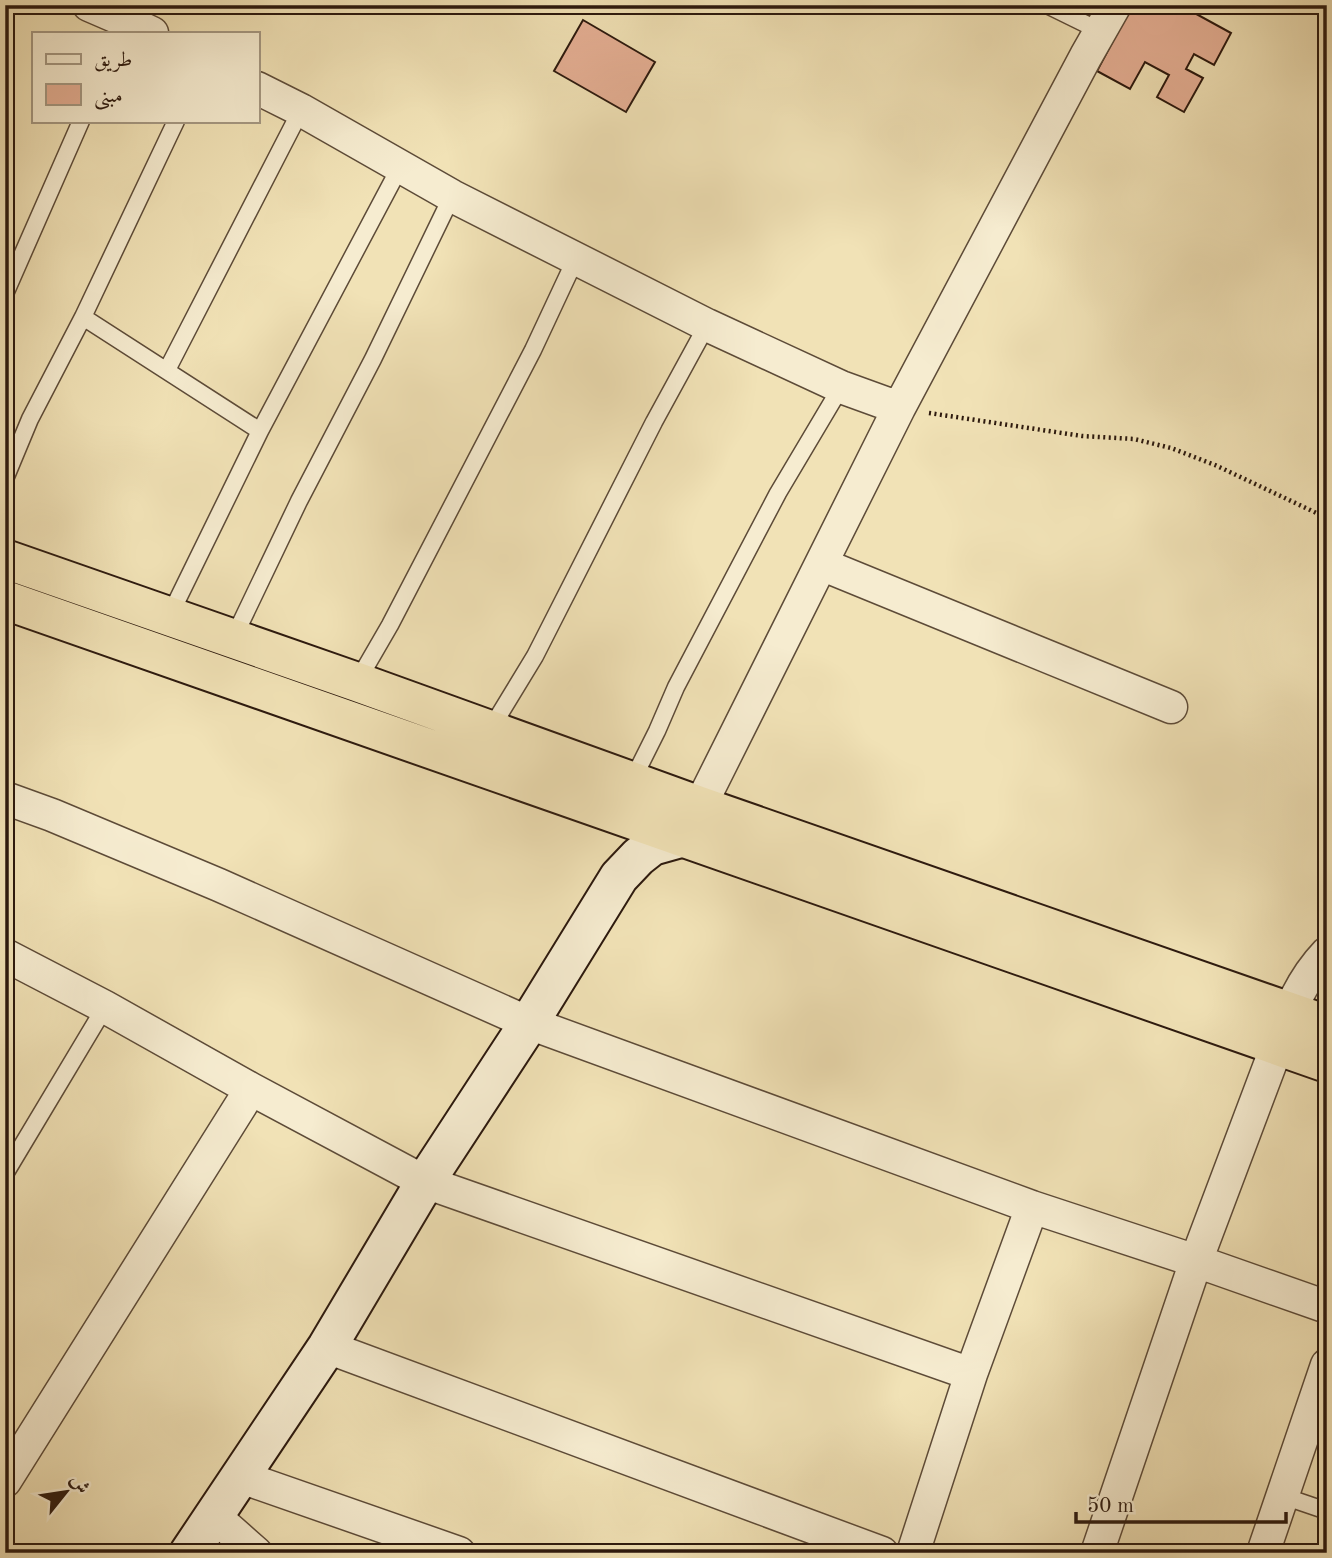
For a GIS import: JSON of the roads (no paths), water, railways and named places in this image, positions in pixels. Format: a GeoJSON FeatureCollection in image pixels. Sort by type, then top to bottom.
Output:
{"type":"FeatureCollection","features":[{"type":"Feature","properties":{"kind":"highway"},"geometry":{"type":"LineString","coordinates":[[5,559],[632,781],[692,822]]}},
{"type":"Feature","properties":{"kind":"highway"},"geometry":{"type":"LineString","coordinates":[[5,600],[692,822],[1283,1029],[1327,1063]]}},
{"type":"Feature","properties":{"kind":"highway"},"geometry":{"type":"LineString","coordinates":[[1283,1029],[1327,1025]]}},
{"type":"Feature","properties":{"kind":"street"},"geometry":{"type":"LineString","coordinates":[[89,5],[138,30]]}},
{"type":"Feature","properties":{"kind":"street"},"geometry":{"type":"LineString","coordinates":[[189,1553],[327,1347],[425,1182],[529,1023],[618,877],[652,846],[692,822],[899,408],[1107,18]]}},
{"type":"Feature","properties":{"kind":"street"},"geometry":{"type":"LineString","coordinates":[[259,89],[452,196],[707,325],[841,387],[899,408]]}},
{"type":"Feature","properties":{"kind":"street"},"geometry":{"type":"LineString","coordinates":[[821,564],[1171,708]]}},
{"type":"Feature","properties":{"kind":"street"},"geometry":{"type":"LineString","coordinates":[[5,798],[219,885],[529,1023],[1032,1207],[1327,1307]]}},
{"type":"Feature","properties":{"kind":"street"},"geometry":{"type":"LineString","coordinates":[[1097,1553],[1196,1261],[1283,1029],[1315,965],[1327,953]]}},
{"type":"Feature","properties":{"kind":"street"},"geometry":{"type":"LineString","coordinates":[[5,955],[425,1182],[971,1374]]}},
{"type":"Feature","properties":{"kind":"street"},"geometry":{"type":"LineString","coordinates":[[9,1467],[251,1089]]}},
{"type":"Feature","properties":{"kind":"street"},"geometry":{"type":"LineString","coordinates":[[913,1553],[971,1374],[1032,1207]]}},
{"type":"Feature","properties":{"kind":"street"},"geometry":{"type":"LineString","coordinates":[[327,1347],[882,1553]]}},
{"type":"Feature","properties":{"kind":"street"},"geometry":{"type":"LineString","coordinates":[[1263,1553],[1327,1365]]}},
{"type":"Feature","properties":{"kind":"street"},"geometry":{"type":"LineString","coordinates":[[241,1477],[459,1553]]}},
{"type":"Feature","properties":{"kind":"street"},"geometry":{"type":"LineString","coordinates":[[213,1515],[256,1553]]}},
{"type":"Feature","properties":{"kind":"lane"},"geometry":{"type":"LineString","coordinates":[[1047,5],[1107,18]]}},
{"type":"Feature","properties":{"kind":"lane"},"geometry":{"type":"LineString","coordinates":[[167,370],[301,110]]}},
{"type":"Feature","properties":{"kind":"lane"},"geometry":{"type":"LineString","coordinates":[[5,294],[81,122]]}},
{"type":"Feature","properties":{"kind":"lane"},"geometry":{"type":"LineString","coordinates":[[5,479],[12,446],[30,419],[83,317],[176,122]]}},
{"type":"Feature","properties":{"kind":"lane"},"geometry":{"type":"LineString","coordinates":[[169,617],[260,432],[400,167]]}},
{"type":"Feature","properties":{"kind":"lane"},"geometry":{"type":"LineString","coordinates":[[233,639],[299,500],[373,359],[452,196]]}},
{"type":"Feature","properties":{"kind":"lane"},"geometry":{"type":"LineString","coordinates":[[357,682],[390,625],[514,386],[576,258]]}},
{"type":"Feature","properties":{"kind":"lane"},"geometry":{"type":"LineString","coordinates":[[83,317],[260,432]]}},
{"type":"Feature","properties":{"kind":"lane"},"geometry":{"type":"LineString","coordinates":[[490,730],[534,656],[648,433],[707,325]]}},
{"type":"Feature","properties":{"kind":"lane"},"geometry":{"type":"LineString","coordinates":[[632,781],[676,687],[778,493],[841,387]]}},
{"type":"Feature","properties":{"kind":"lane"},"geometry":{"type":"LineString","coordinates":[[5,1174],[105,1007]]}},
{"type":"Feature","properties":{"kind":"lane"},"geometry":{"type":"LineString","coordinates":[[1283,1496],[1327,1511]]}}]}
